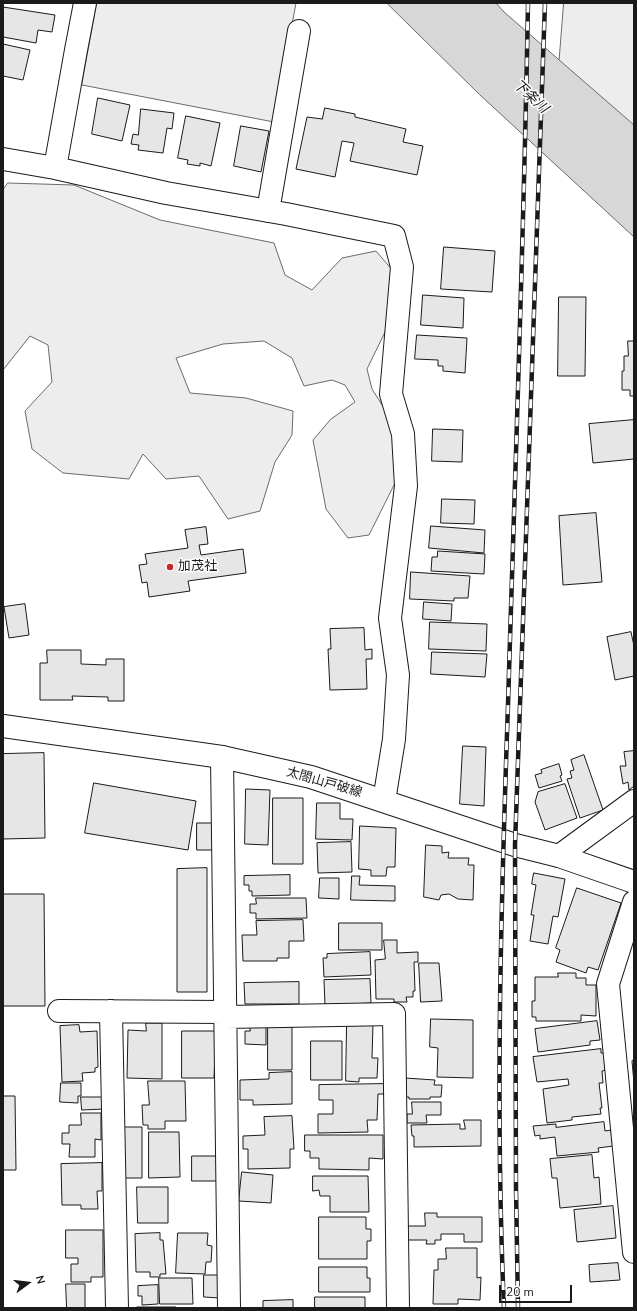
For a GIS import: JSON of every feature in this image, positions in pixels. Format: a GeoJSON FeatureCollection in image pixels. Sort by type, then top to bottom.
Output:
{"type":"FeatureCollection","features":[{"type":"Feature","properties":{"kind":"street"},"geometry":{"type":"LineString","coordinates":[[56,168],[85,3]]}},
{"type":"Feature","properties":{"kind":"street"},"geometry":{"type":"LineString","coordinates":[[268,211],[299,31]]}},
{"type":"Feature","properties":{"kind":"street"},"geometry":{"type":"LineString","coordinates":[[3,159],[56,168],[166,192],[394,236],[402,267],[391,394],[403,434],[406,486],[390,618],[398,675],[394,739],[384,801]]}},
{"type":"Feature","properties":{"kind":"street","name":"太閤山戸破線"},"geometry":{"type":"LineString","coordinates":[[3,726],[222,757],[311,777],[516,844],[559,856],[634,882]]}},
{"type":"Feature","properties":{"kind":"street"},"geometry":{"type":"LineString","coordinates":[[222,757],[229,1308]]}},
{"type":"Feature","properties":{"kind":"street"},"geometry":{"type":"LineString","coordinates":[[559,856],[634,800]]}},
{"type":"Feature","properties":{"kind":"street"},"geometry":{"type":"LineString","coordinates":[[634,902],[608,984],[634,1252]]}},
{"type":"Feature","properties":{"kind":"street"},"geometry":{"type":"LineString","coordinates":[[59,1010],[226,1015],[394,1014],[398,1308]]}},
{"type":"Feature","properties":{"kind":"street"},"geometry":{"type":"LineString","coordinates":[[111,1011],[117,1308]]}},
{"type":"Feature","properties":{"kind":"shaded area"},"geometry":{"type":"Polygon","coordinates":[[[97,3],[296,3],[274,122],[82,85],[97,3]]]}},
{"type":"Feature","properties":{"kind":"shaded area"},"geometry":{"type":"Polygon","coordinates":[[[564,3],[634,3],[634,150],[558,78],[564,3]]]}},
{"type":"Feature","properties":{"kind":"shaded area"},"geometry":{"type":"Polygon","coordinates":[[[8,183],[74,185],[160,220],[274,243],[285,275],[312,290],[342,258],[376,251],[394,272],[387,328],[367,369],[372,389],[391,419],[397,479],[369,535],[348,538],[326,509],[313,440],[331,419],[355,402],[345,385],[332,380],[304,386],[292,358],[264,341],[223,344],[176,358],[190,393],[246,398],[293,411],[292,435],[275,462],[260,511],[228,519],[199,476],[166,479],[143,454],[129,479],[63,473],[32,449],[25,411],[52,382],[48,345],[30,336],[3,370],[3,190],[8,183]]]}},
{"type":"Feature","properties":{"kind":"water","name":"下条川"},"geometry":{"type":"Polygon","coordinates":[[[387,3],[496,3],[504,12],[634,125],[634,237],[480,95],[387,3]]]}},
{"type":"Feature","properties":{"kind":"building"},"geometry":{"type":"Polygon","coordinates":[[[3,7],[55,15],[52,32],[38,30],[36,43],[3,37],[3,7]]]}},
{"type":"Feature","properties":{"kind":"building"},"geometry":{"type":"Polygon","coordinates":[[[3,44],[30,50],[23,80],[3,76],[3,44]]]}},
{"type":"Feature","properties":{"kind":"building"},"geometry":{"type":"Polygon","coordinates":[[[98,98],[130,105],[122,141],[92,134],[98,98]]]}},
{"type":"Feature","properties":{"kind":"building"},"geometry":{"type":"Polygon","coordinates":[[[325,108],[355,114],[355,117],[406,129],[403,142],[423,146],[417,175],[350,161],[354,143],[342,141],[335,177],[296,169],[307,117],[322,119],[325,108]]]}},
{"type":"Feature","properties":{"kind":"building"},"geometry":{"type":"Polygon","coordinates":[[[141,109],[174,113],[172,129],[167,128],[163,153],[138,150],[139,145],[131,144],[133,134],[138,135],[141,109]]]}},
{"type":"Feature","properties":{"kind":"building"},"geometry":{"type":"Polygon","coordinates":[[[186,116],[220,123],[211,166],[200,163],[200,166],[187,164],[188,160],[178,158],[186,116]]]}},
{"type":"Feature","properties":{"kind":"building"},"geometry":{"type":"Polygon","coordinates":[[[241,126],[269,131],[261,172],[234,166],[241,126]]]}},
{"type":"Feature","properties":{"kind":"building"},"geometry":{"type":"Polygon","coordinates":[[[444,247],[495,251],[492,292],[441,289],[444,247]]]}},
{"type":"Feature","properties":{"kind":"building"},"geometry":{"type":"Polygon","coordinates":[[[423,295],[464,298],[463,328],[421,325],[423,295]]]}},
{"type":"Feature","properties":{"kind":"building"},"geometry":{"type":"Polygon","coordinates":[[[559,297],[586,297],[585,376],[558,376],[559,297]]]}},
{"type":"Feature","properties":{"kind":"building"},"geometry":{"type":"Polygon","coordinates":[[[417,335],[467,338],[465,373],[443,371],[443,366],[438,366],[438,360],[415,359],[417,335]]]}},
{"type":"Feature","properties":{"kind":"building"},"geometry":{"type":"Polygon","coordinates":[[[628,341],[634,341],[634,396],[630,396],[630,390],[622,390],[622,371],[624,371],[624,356],[628,356],[628,341]]]}},
{"type":"Feature","properties":{"kind":"building"},"geometry":{"type":"Polygon","coordinates":[[[634,420],[634,459],[593,463],[589,424],[634,420]]]}},
{"type":"Feature","properties":{"kind":"building"},"geometry":{"type":"Polygon","coordinates":[[[433,429],[463,430],[462,462],[432,461],[433,429]]]}},
{"type":"Feature","properties":{"kind":"building"},"geometry":{"type":"Polygon","coordinates":[[[442,499],[475,500],[474,524],[441,523],[442,499]]]}},
{"type":"Feature","properties":{"kind":"building"},"geometry":{"type":"Polygon","coordinates":[[[596,513],[602,582],[563,585],[559,516],[596,513]]]}},
{"type":"Feature","properties":{"kind":"building"},"geometry":{"type":"Polygon","coordinates":[[[431,526],[485,530],[484,553],[429,548],[431,526]]]}},
{"type":"Feature","properties":{"kind":"building"},"geometry":{"type":"Polygon","coordinates":[[[206,527],[208,544],[199,545],[201,555],[243,549],[246,573],[188,581],[190,591],[149,597],[147,582],[142,583],[139,565],[147,564],[145,554],[188,548],[185,530],[206,527]]]}},
{"type":"Feature","properties":{"kind":"building"},"geometry":{"type":"Polygon","coordinates":[[[438,551],[485,554],[484,574],[431,571],[432,557],[437,557],[438,551]]]}},
{"type":"Feature","properties":{"kind":"building"},"geometry":{"type":"Polygon","coordinates":[[[411,572],[470,576],[468,598],[454,598],[454,601],[410,599],[411,572]]]}},
{"type":"Feature","properties":{"kind":"building"},"geometry":{"type":"Polygon","coordinates":[[[424,602],[452,604],[451,621],[423,619],[424,602]]]}},
{"type":"Feature","properties":{"kind":"building"},"geometry":{"type":"Polygon","coordinates":[[[25,604],[29,635],[9,638],[4,607],[25,604]]]}},
{"type":"Feature","properties":{"kind":"building"},"geometry":{"type":"Polygon","coordinates":[[[430,622],[487,624],[486,651],[429,649],[430,622]]]}},
{"type":"Feature","properties":{"kind":"building"},"geometry":{"type":"Polygon","coordinates":[[[364,628],[365,650],[372,649],[372,659],[366,659],[367,689],[330,690],[328,649],[331,649],[330,629],[364,628]]]}},
{"type":"Feature","properties":{"kind":"building"},"geometry":{"type":"Polygon","coordinates":[[[631,632],[634,646],[634,676],[615,680],[607,637],[631,632]]]}},
{"type":"Feature","properties":{"kind":"building"},"geometry":{"type":"Polygon","coordinates":[[[47,650],[81,650],[81,664],[106,665],[106,659],[124,659],[124,701],[108,701],[108,697],[72,696],[73,700],[40,700],[40,663],[47,663],[47,650]]]}},
{"type":"Feature","properties":{"kind":"building"},"geometry":{"type":"Polygon","coordinates":[[[432,652],[487,654],[485,677],[431,674],[432,652]]]}},
{"type":"Feature","properties":{"kind":"building"},"geometry":{"type":"Polygon","coordinates":[[[463,746],[486,747],[484,806],[460,804],[463,746]]]}},
{"type":"Feature","properties":{"kind":"building"},"geometry":{"type":"Polygon","coordinates":[[[634,751],[634,786],[629,790],[628,782],[623,784],[620,766],[626,766],[624,752],[634,751]]]}},
{"type":"Feature","properties":{"kind":"building"},"geometry":{"type":"Polygon","coordinates":[[[44,753],[45,838],[3,839],[3,754],[44,753]]]}},
{"type":"Feature","properties":{"kind":"building"},"geometry":{"type":"Polygon","coordinates":[[[584,755],[603,810],[580,818],[567,779],[572,778],[570,771],[574,770],[571,760],[584,755]]]}},
{"type":"Feature","properties":{"kind":"building"},"geometry":{"type":"Polygon","coordinates":[[[559,764],[562,781],[539,788],[535,775],[542,773],[541,770],[559,764]]]}},
{"type":"Feature","properties":{"kind":"building"},"geometry":{"type":"Polygon","coordinates":[[[94,783],[196,801],[188,850],[85,833],[94,783]]]}},
{"type":"Feature","properties":{"kind":"building"},"geometry":{"type":"Polygon","coordinates":[[[565,784],[577,818],[545,830],[535,802],[538,792],[565,784]]]}},
{"type":"Feature","properties":{"kind":"building"},"geometry":{"type":"Polygon","coordinates":[[[246,789],[270,790],[268,845],[245,844],[246,789]]]}},
{"type":"Feature","properties":{"kind":"building"},"geometry":{"type":"Polygon","coordinates":[[[273,798],[303,798],[303,864],[273,864],[273,798]]]}},
{"type":"Feature","properties":{"kind":"building"},"geometry":{"type":"Polygon","coordinates":[[[317,803],[340,803],[340,819],[353,819],[352,840],[316,839],[317,803]]]}},
{"type":"Feature","properties":{"kind":"building"},"geometry":{"type":"Polygon","coordinates":[[[197,823],[214,823],[215,850],[197,850],[197,823]]]}},
{"type":"Feature","properties":{"kind":"building"},"geometry":{"type":"Polygon","coordinates":[[[360,826],[396,828],[395,867],[387,867],[386,876],[371,876],[371,870],[359,869],[360,826]]]}},
{"type":"Feature","properties":{"kind":"building"},"geometry":{"type":"Polygon","coordinates":[[[351,842],[352,872],[318,873],[317,843],[351,842]]]}},
{"type":"Feature","properties":{"kind":"building"},"geometry":{"type":"Polygon","coordinates":[[[426,845],[442,846],[442,853],[449,852],[448,858],[469,858],[468,865],[474,865],[473,900],[458,899],[449,894],[441,895],[439,900],[424,897],[426,845]]]}},
{"type":"Feature","properties":{"kind":"building"},"geometry":{"type":"Polygon","coordinates":[[[207,868],[207,992],[177,992],[177,869],[207,868]]]}},
{"type":"Feature","properties":{"kind":"building"},"geometry":{"type":"Polygon","coordinates":[[[534,873],[565,879],[558,917],[553,916],[548,944],[530,941],[534,915],[531,915],[536,885],[532,884],[534,873]]]}},
{"type":"Feature","properties":{"kind":"building"},"geometry":{"type":"Polygon","coordinates":[[[290,875],[290,895],[252,896],[252,891],[249,891],[249,885],[244,885],[244,876],[290,875]]]}},
{"type":"Feature","properties":{"kind":"building"},"geometry":{"type":"Polygon","coordinates":[[[352,876],[360,876],[359,885],[395,886],[395,901],[351,900],[352,876]]]}},
{"type":"Feature","properties":{"kind":"building"},"geometry":{"type":"Polygon","coordinates":[[[320,878],[339,878],[339,899],[319,898],[320,878]]]}},
{"type":"Feature","properties":{"kind":"building"},"geometry":{"type":"Polygon","coordinates":[[[577,888],[621,903],[598,970],[588,967],[586,973],[556,962],[560,950],[556,948],[577,888]]]}},
{"type":"Feature","properties":{"kind":"building"},"geometry":{"type":"Polygon","coordinates":[[[3,894],[44,894],[45,1006],[3,1006],[3,894]]]}},
{"type":"Feature","properties":{"kind":"building"},"geometry":{"type":"Polygon","coordinates":[[[256,898],[306,898],[307,918],[256,919],[256,913],[250,913],[250,904],[256,904],[256,898]]]}},
{"type":"Feature","properties":{"kind":"building"},"geometry":{"type":"Polygon","coordinates":[[[303,920],[304,941],[289,941],[289,958],[277,958],[277,961],[243,961],[242,935],[257,935],[256,921],[303,920]]]}},
{"type":"Feature","properties":{"kind":"building"},"geometry":{"type":"Polygon","coordinates":[[[339,923],[382,923],[382,950],[339,950],[339,923]]]}},
{"type":"Feature","properties":{"kind":"building"},"geometry":{"type":"Polygon","coordinates":[[[384,940],[397,940],[397,953],[418,952],[418,962],[414,962],[415,991],[413,991],[413,997],[406,997],[407,1002],[394,1002],[394,999],[376,999],[375,960],[385,959],[384,940]]]}},
{"type":"Feature","properties":{"kind":"building"},"geometry":{"type":"Polygon","coordinates":[[[370,952],[371,975],[324,977],[323,958],[327,958],[327,954],[370,952]]]}},
{"type":"Feature","properties":{"kind":"building"},"geometry":{"type":"Polygon","coordinates":[[[419,963],[439,963],[442,1001],[421,1002],[419,963]]]}},
{"type":"Feature","properties":{"kind":"building"},"geometry":{"type":"Polygon","coordinates":[[[558,973],[576,973],[576,978],[586,978],[586,985],[596,985],[596,1016],[581,1015],[581,1021],[536,1021],[536,1017],[532,1017],[532,1001],[535,1001],[535,977],[558,977],[558,973]]]}},
{"type":"Feature","properties":{"kind":"building"},"geometry":{"type":"Polygon","coordinates":[[[370,979],[371,1003],[325,1005],[324,980],[370,979]]]}},
{"type":"Feature","properties":{"kind":"building"},"geometry":{"type":"Polygon","coordinates":[[[299,982],[299,1004],[245,1004],[244,983],[299,982]]]}},
{"type":"Feature","properties":{"kind":"building"},"geometry":{"type":"Polygon","coordinates":[[[431,1019],[473,1020],[473,1078],[437,1077],[438,1048],[430,1047],[431,1019]]]}},
{"type":"Feature","properties":{"kind":"building"},"geometry":{"type":"Polygon","coordinates":[[[597,1021],[600,1040],[590,1041],[590,1045],[538,1052],[535,1029],[597,1021]]]}},
{"type":"Feature","properties":{"kind":"building"},"geometry":{"type":"Polygon","coordinates":[[[146,1023],[162,1023],[162,1079],[127,1078],[128,1030],[146,1031],[146,1023]]]}},
{"type":"Feature","properties":{"kind":"building"},"geometry":{"type":"Polygon","coordinates":[[[347,1024],[373,1024],[372,1058],[378,1058],[377,1078],[359,1078],[359,1082],[346,1081],[347,1024]]]}},
{"type":"Feature","properties":{"kind":"building"},"geometry":{"type":"Polygon","coordinates":[[[79,1025],[80,1032],[97,1031],[98,1067],[95,1068],[95,1072],[82,1073],[83,1081],[62,1082],[60,1026],[79,1025]]]}},
{"type":"Feature","properties":{"kind":"building"},"geometry":{"type":"Polygon","coordinates":[[[250,1027],[266,1027],[266,1045],[245,1044],[245,1031],[250,1031],[250,1027]]]}},
{"type":"Feature","properties":{"kind":"building"},"geometry":{"type":"Polygon","coordinates":[[[268,1027],[292,1027],[292,1070],[268,1070],[268,1027]]]}},
{"type":"Feature","properties":{"kind":"building"},"geometry":{"type":"Polygon","coordinates":[[[182,1031],[216,1031],[214,1078],[182,1078],[182,1031]]]}},
{"type":"Feature","properties":{"kind":"building"},"geometry":{"type":"Polygon","coordinates":[[[311,1041],[342,1041],[342,1080],[311,1080],[311,1041]]]}},
{"type":"Feature","properties":{"kind":"building"},"geometry":{"type":"Polygon","coordinates":[[[601,1049],[601,1053],[604,1053],[606,1070],[602,1071],[603,1083],[599,1083],[602,1108],[600,1108],[601,1114],[572,1117],[572,1120],[547,1123],[543,1089],[569,1085],[568,1079],[537,1082],[533,1057],[601,1049]]]}},
{"type":"Feature","properties":{"kind":"building"},"geometry":{"type":"Polygon","coordinates":[[[634,1060],[634,1083],[632,1061],[634,1060]]]}},
{"type":"Feature","properties":{"kind":"building"},"geometry":{"type":"Polygon","coordinates":[[[292,1072],[292,1104],[253,1105],[253,1100],[240,1100],[240,1080],[269,1079],[269,1073],[292,1072]]]}},
{"type":"Feature","properties":{"kind":"building"},"geometry":{"type":"Polygon","coordinates":[[[405,1078],[435,1080],[434,1085],[442,1085],[441,1097],[430,1097],[430,1099],[409,1099],[409,1097],[404,1097],[405,1078]]]}},
{"type":"Feature","properties":{"kind":"building"},"geometry":{"type":"Polygon","coordinates":[[[148,1081],[185,1081],[186,1121],[165,1121],[165,1129],[148,1129],[148,1125],[143,1125],[142,1105],[149,1105],[148,1081]]]}},
{"type":"Feature","properties":{"kind":"building"},"geometry":{"type":"Polygon","coordinates":[[[61,1083],[81,1083],[81,1096],[78,1096],[78,1103],[60,1102],[61,1083]]]}},
{"type":"Feature","properties":{"kind":"building"},"geometry":{"type":"Polygon","coordinates":[[[384,1084],[384,1094],[378,1094],[377,1120],[367,1120],[368,1132],[318,1133],[318,1114],[333,1114],[333,1100],[319,1100],[319,1085],[384,1084]]]}},
{"type":"Feature","properties":{"kind":"building"},"geometry":{"type":"Polygon","coordinates":[[[3,1096],[15,1096],[16,1170],[3,1170],[3,1096]]]}},
{"type":"Feature","properties":{"kind":"building"},"geometry":{"type":"Polygon","coordinates":[[[81,1097],[103,1097],[104,1109],[82,1110],[81,1097]]]}},
{"type":"Feature","properties":{"kind":"building"},"geometry":{"type":"Polygon","coordinates":[[[412,1102],[441,1102],[441,1115],[426,1115],[427,1123],[407,1123],[407,1114],[412,1114],[412,1102]]]}},
{"type":"Feature","properties":{"kind":"building"},"geometry":{"type":"Polygon","coordinates":[[[81,1113],[101,1113],[101,1140],[95,1139],[95,1157],[69,1157],[70,1144],[62,1144],[62,1133],[69,1133],[69,1125],[81,1125],[81,1113]]]}},
{"type":"Feature","properties":{"kind":"building"},"geometry":{"type":"Polygon","coordinates":[[[292,1116],[294,1149],[290,1149],[290,1168],[248,1169],[248,1149],[243,1149],[243,1136],[265,1135],[264,1117],[292,1116]]]}},
{"type":"Feature","properties":{"kind":"building"},"geometry":{"type":"Polygon","coordinates":[[[464,1120],[481,1120],[481,1146],[414,1147],[414,1136],[412,1136],[411,1125],[460,1124],[460,1129],[465,1129],[464,1120]]]}},
{"type":"Feature","properties":{"kind":"building"},"geometry":{"type":"Polygon","coordinates":[[[604,1122],[605,1131],[611,1130],[613,1146],[598,1148],[599,1152],[557,1156],[555,1137],[540,1139],[540,1135],[535,1136],[533,1126],[556,1124],[556,1127],[604,1122]]]}},
{"type":"Feature","properties":{"kind":"building"},"geometry":{"type":"Polygon","coordinates":[[[124,1127],[142,1127],[142,1178],[124,1178],[124,1127]]]}},
{"type":"Feature","properties":{"kind":"building"},"geometry":{"type":"Polygon","coordinates":[[[149,1132],[179,1132],[180,1177],[149,1178],[149,1132]]]}},
{"type":"Feature","properties":{"kind":"building"},"geometry":{"type":"Polygon","coordinates":[[[305,1135],[383,1135],[383,1159],[369,1158],[369,1170],[319,1169],[319,1158],[310,1158],[310,1151],[305,1151],[305,1135]]]}},
{"type":"Feature","properties":{"kind":"building"},"geometry":{"type":"Polygon","coordinates":[[[592,1155],[594,1178],[599,1177],[601,1204],[560,1208],[557,1178],[552,1178],[550,1159],[592,1155]]]}},
{"type":"Feature","properties":{"kind":"building"},"geometry":{"type":"Polygon","coordinates":[[[192,1156],[218,1156],[218,1181],[192,1181],[192,1156]]]}},
{"type":"Feature","properties":{"kind":"building"},"geometry":{"type":"Polygon","coordinates":[[[102,1163],[102,1191],[97,1191],[98,1209],[81,1209],[81,1205],[62,1205],[61,1164],[102,1163]]]}},
{"type":"Feature","properties":{"kind":"building"},"geometry":{"type":"Polygon","coordinates":[[[242,1172],[273,1175],[271,1203],[239,1201],[242,1172]]]}},
{"type":"Feature","properties":{"kind":"building"},"geometry":{"type":"Polygon","coordinates":[[[313,1176],[368,1176],[369,1212],[330,1212],[330,1196],[320,1196],[319,1190],[313,1191],[313,1176]]]}},
{"type":"Feature","properties":{"kind":"building"},"geometry":{"type":"Polygon","coordinates":[[[137,1187],[168,1187],[168,1223],[138,1223],[137,1187]]]}},
{"type":"Feature","properties":{"kind":"building"},"geometry":{"type":"Polygon","coordinates":[[[613,1206],[616,1238],[577,1242],[574,1210],[613,1206]]]}},
{"type":"Feature","properties":{"kind":"building"},"geometry":{"type":"Polygon","coordinates":[[[425,1213],[437,1213],[437,1217],[482,1217],[482,1242],[464,1242],[464,1234],[441,1234],[441,1240],[435,1240],[435,1244],[426,1244],[427,1240],[407,1240],[407,1226],[425,1226],[425,1213]]]}},
{"type":"Feature","properties":{"kind":"building"},"geometry":{"type":"Polygon","coordinates":[[[319,1217],[366,1217],[366,1229],[371,1229],[371,1241],[367,1241],[367,1259],[319,1259],[319,1217]]]}},
{"type":"Feature","properties":{"kind":"building"},"geometry":{"type":"Polygon","coordinates":[[[66,1230],[103,1230],[103,1277],[91,1277],[91,1282],[71,1282],[71,1264],[78,1264],[78,1258],[66,1258],[66,1230]]]}},
{"type":"Feature","properties":{"kind":"building"},"geometry":{"type":"Polygon","coordinates":[[[160,1233],[160,1240],[163,1240],[166,1274],[160,1274],[160,1277],[150,1277],[150,1272],[136,1272],[135,1234],[160,1233]]]}},
{"type":"Feature","properties":{"kind":"building"},"geometry":{"type":"Polygon","coordinates":[[[178,1233],[208,1233],[207,1245],[212,1246],[211,1262],[206,1262],[205,1274],[176,1273],[178,1233]]]}},
{"type":"Feature","properties":{"kind":"building"},"geometry":{"type":"Polygon","coordinates":[[[446,1248],[477,1248],[477,1278],[481,1277],[480,1300],[458,1299],[458,1304],[433,1304],[434,1270],[438,1270],[438,1259],[446,1259],[446,1248]]]}},
{"type":"Feature","properties":{"kind":"building"},"geometry":{"type":"Polygon","coordinates":[[[618,1263],[620,1280],[590,1282],[589,1265],[618,1263]]]}},
{"type":"Feature","properties":{"kind":"building"},"geometry":{"type":"Polygon","coordinates":[[[319,1267],[367,1267],[367,1278],[370,1278],[370,1292],[319,1292],[319,1267]]]}},
{"type":"Feature","properties":{"kind":"building"},"geometry":{"type":"Polygon","coordinates":[[[204,1275],[220,1275],[220,1298],[204,1297],[204,1275]]]}},
{"type":"Feature","properties":{"kind":"building"},"geometry":{"type":"Polygon","coordinates":[[[159,1278],[192,1278],[193,1304],[160,1304],[159,1278]]]}},
{"type":"Feature","properties":{"kind":"building"},"geometry":{"type":"Polygon","coordinates":[[[66,1284],[85,1284],[85,1308],[67,1308],[66,1284]]]}},
{"type":"Feature","properties":{"kind":"building"},"geometry":{"type":"Polygon","coordinates":[[[158,1285],[158,1304],[142,1305],[142,1296],[138,1296],[138,1286],[158,1285]]]}},
{"type":"Feature","properties":{"kind":"building"},"geometry":{"type":"Polygon","coordinates":[[[315,1297],[365,1297],[365,1308],[315,1308],[315,1297]]]}},
{"type":"Feature","properties":{"kind":"building"},"geometry":{"type":"Polygon","coordinates":[[[293,1300],[293,1308],[263,1308],[263,1301],[293,1300]]]}},
{"type":"Feature","properties":{"kind":"building"},"geometry":{"type":"Polygon","coordinates":[[[176,1307],[176,1308],[137,1308],[176,1307]]]}},
{"type":"Feature","properties":{"kind":"railway"},"geometry":{"type":"LineString","coordinates":[[504,1308],[501,1233],[499,1082],[501,931],[522,266],[528,3]]}},
{"type":"Feature","properties":{"kind":"railway"},"geometry":{"type":"LineString","coordinates":[[518,1308],[516,1188],[515,845],[545,3]]}},
{"type":"Feature","properties":{"kind":"place","name":"加茂社"},"geometry":{"type":"Point","coordinates":[170,567]}}]}
